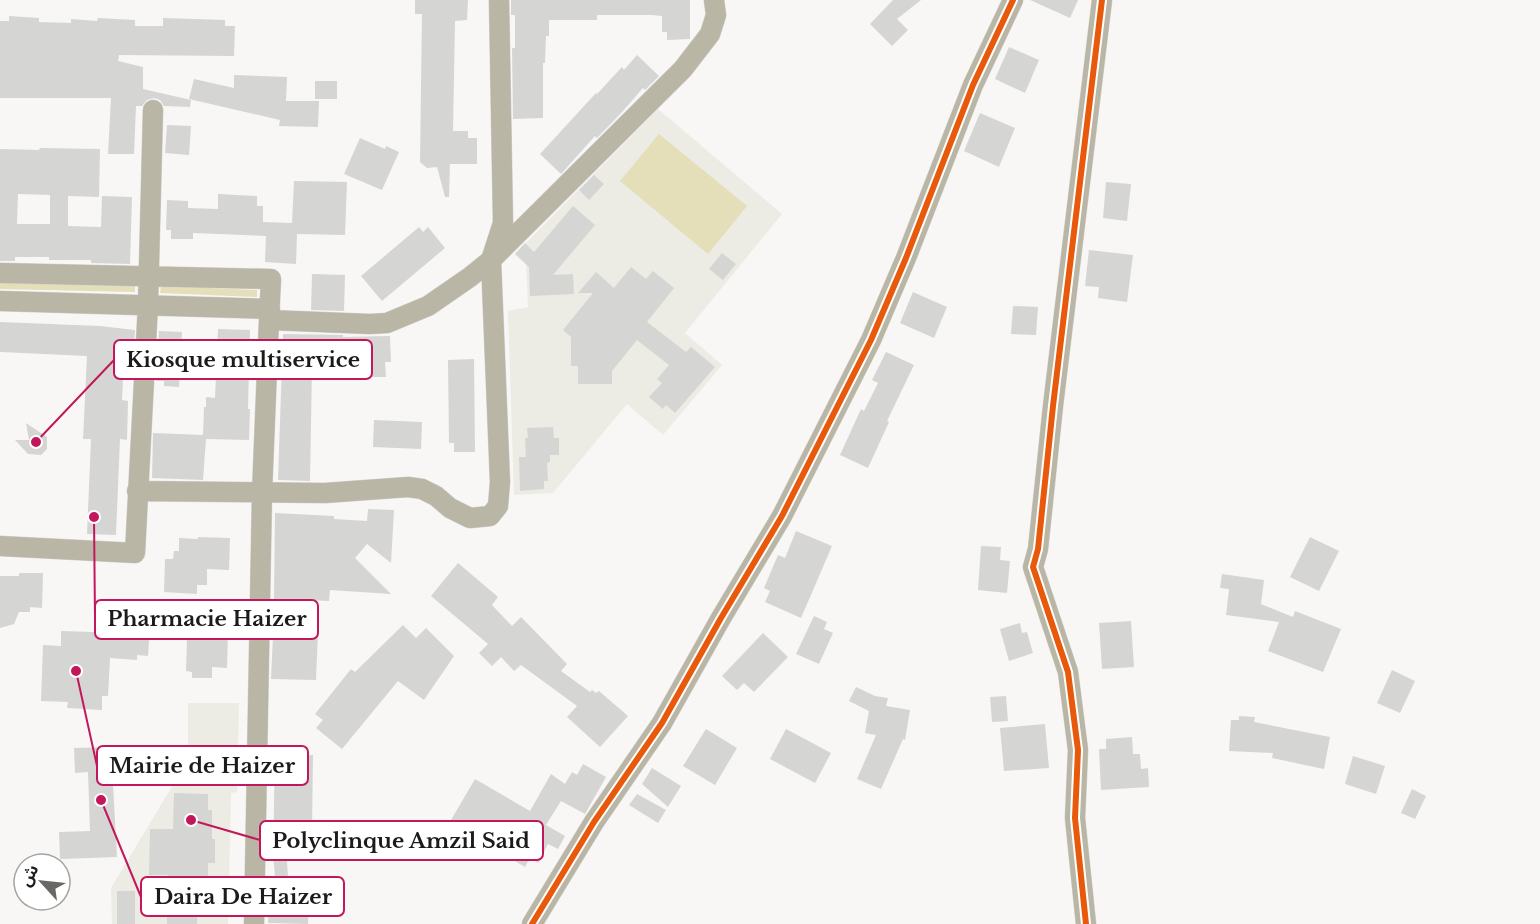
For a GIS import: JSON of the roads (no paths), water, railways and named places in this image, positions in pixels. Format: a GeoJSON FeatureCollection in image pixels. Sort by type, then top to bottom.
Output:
{"type":"FeatureCollection","features":[{"type":"Feature","properties":{"kind":"street"},"geometry":{"type":"LineString","coordinates":[[137,491],[325,493],[408,487],[422,489],[436,496],[450,508],[470,518],[490,516],[498,506],[500,482],[491,260],[503,223],[499,0]]}},
{"type":"Feature","properties":{"kind":"street"},"geometry":{"type":"LineString","coordinates":[[0,301],[148,304],[370,324],[387,323],[428,306],[491,260],[690,60],[710,34],[716,15],[714,0]]}},
{"type":"Feature","properties":{"kind":"street"},"geometry":{"type":"LineString","coordinates":[[532,924],[594,822],[662,723],[782,516],[871,340],[906,258],[973,85],[1013,0]]}},
{"type":"Feature","properties":{"kind":"street"},"geometry":{"type":"LineString","coordinates":[[1086,924],[1075,818],[1078,750],[1068,672],[1033,567],[1038,549],[1102,0]]}},
{"type":"Feature","properties":{"kind":"street"},"geometry":{"type":"LineString","coordinates":[[0,546],[135,553],[148,304],[153,110]]}},
{"type":"Feature","properties":{"kind":"street"},"geometry":{"type":"LineString","coordinates":[[0,273],[271,279],[262,493],[254,924]]}},
{"type":"Feature","properties":{"kind":"place","name":"Kiosque multiservice"},"geometry":{"type":"Point","coordinates":[36,442]}},
{"type":"Feature","properties":{"kind":"place","name":"Pharmacie Haizer"},"geometry":{"type":"Point","coordinates":[94,517]}},
{"type":"Feature","properties":{"kind":"place","name":"Mairie de Haizer"},"geometry":{"type":"Point","coordinates":[76,671]}},
{"type":"Feature","properties":{"kind":"place","name":"Daira De Haizer"},"geometry":{"type":"Point","coordinates":[101,800]}},
{"type":"Feature","properties":{"kind":"place","name":"Polyclinque Amzil Said"},"geometry":{"type":"Point","coordinates":[191,820]}}]}
